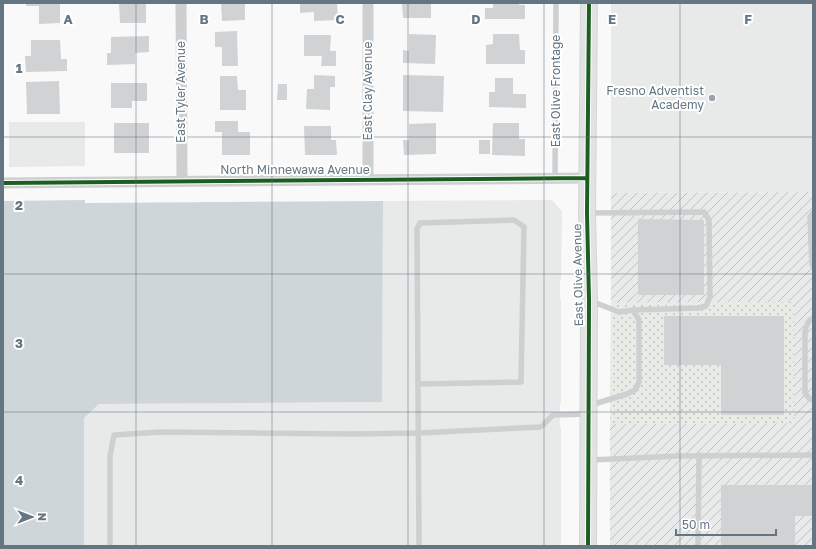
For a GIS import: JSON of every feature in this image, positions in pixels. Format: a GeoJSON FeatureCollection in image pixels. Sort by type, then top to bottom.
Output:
{"type":"FeatureCollection","features":[{"type":"Feature","properties":{"kind":"main road","name":"East Olive Avenue"},"geometry":{"type":"LineString","coordinates":[[588,546],[587,178],[589,3]]}},
{"type":"Feature","properties":{"kind":"street","name":"East Tyler Avenue"},"geometry":{"type":"LineString","coordinates":[[180,3],[182,181]]}},
{"type":"Feature","properties":{"kind":"street","name":"East Clay Avenue"},"geometry":{"type":"LineString","coordinates":[[368,3],[368,180]]}},
{"type":"Feature","properties":{"kind":"street","name":"North Minnewawa Avenue"},"geometry":{"type":"LineString","coordinates":[[3,182],[587,178]]}},
{"type":"Feature","properties":{"kind":"lane","name":"East Olive Frontage"},"geometry":{"type":"LineString","coordinates":[[555,178],[556,3]]}},
{"type":"Feature","properties":{"kind":"lane"},"geometry":{"type":"LineString","coordinates":[[587,213],[704,212],[709,220],[710,297],[706,306],[700,308],[633,310],[619,312],[588,300]]}},
{"type":"Feature","properties":{"kind":"lane"},"geometry":{"type":"LineString","coordinates":[[813,213],[810,217],[813,266]]}},
{"type":"Feature","properties":{"kind":"lane"},"geometry":{"type":"LineString","coordinates":[[418,384],[521,382],[524,227],[514,220],[420,223],[418,229],[418,384],[419,546]]}},
{"type":"Feature","properties":{"kind":"lane"},"geometry":{"type":"LineString","coordinates":[[110,546],[110,456],[114,435],[161,432],[344,434],[419,433],[540,427],[543,426],[553,415],[588,410],[635,390],[639,382],[639,320],[633,310]]}},
{"type":"Feature","properties":{"kind":"lane"},"geometry":{"type":"LineString","coordinates":[[813,318],[810,319],[805,332],[806,393],[810,399],[813,400]]}},
{"type":"Feature","properties":{"kind":"lane"},"geometry":{"type":"LineString","coordinates":[[588,460],[699,455],[813,455]]}},
{"type":"Feature","properties":{"kind":"lane"},"geometry":{"type":"LineString","coordinates":[[698,546],[699,455]]}},
{"type":"Feature","properties":{"kind":"shaded area","name":"Fresno Adventist Academy"},"geometry":{"type":"Polygon","coordinates":[[[611,3],[813,3],[813,192],[611,193],[611,3]]]}},
{"type":"Feature","properties":{"kind":"shaded area"},"geometry":{"type":"Polygon","coordinates":[[[9,122],[85,122],[85,166],[9,167],[9,122]]]}},
{"type":"Feature","properties":{"kind":"shaded area"},"geometry":{"type":"Polygon","coordinates":[[[813,192],[813,546],[610,546],[610,424],[794,423],[794,302],[611,303],[611,193],[813,192]]]}},
{"type":"Feature","properties":{"kind":"shaded area"},"geometry":{"type":"Polygon","coordinates":[[[85,200],[85,203],[383,201],[382,402],[99,404],[84,418],[84,546],[3,546],[3,201],[85,200]]]}},
{"type":"Feature","properties":{"kind":"shaded area"},"geometry":{"type":"Polygon","coordinates":[[[552,200],[562,211],[560,280],[561,546],[84,546],[84,418],[99,404],[382,402],[383,201],[552,200]]]}},
{"type":"Feature","properties":{"kind":"shaded area"},"geometry":{"type":"Polygon","coordinates":[[[794,302],[794,423],[610,424],[611,303],[794,302]]]}},
{"type":"Feature","properties":{"kind":"building"},"geometry":{"type":"Polygon","coordinates":[[[26,3],[60,3],[60,23],[39,24],[39,6],[26,6],[26,3]]]}},
{"type":"Feature","properties":{"kind":"building"},"geometry":{"type":"Polygon","coordinates":[[[119,3],[146,3],[146,23],[120,23],[119,3]]]}},
{"type":"Feature","properties":{"kind":"building"},"geometry":{"type":"Polygon","coordinates":[[[221,3],[245,3],[245,20],[222,21],[221,3]]]}},
{"type":"Feature","properties":{"kind":"building"},"geometry":{"type":"Polygon","coordinates":[[[300,3],[337,3],[338,20],[314,21],[314,12],[300,13],[300,3]]]}},
{"type":"Feature","properties":{"kind":"building"},"geometry":{"type":"Polygon","coordinates":[[[402,3],[431,3],[431,18],[403,18],[402,3]]]}},
{"type":"Feature","properties":{"kind":"building"},"geometry":{"type":"Polygon","coordinates":[[[493,3],[519,3],[519,5],[525,5],[525,19],[485,19],[485,8],[493,8],[493,3]]]}},
{"type":"Feature","properties":{"kind":"building"},"geometry":{"type":"Polygon","coordinates":[[[237,31],[238,66],[222,66],[222,47],[215,47],[215,32],[237,31]]]}},
{"type":"Feature","properties":{"kind":"building"},"geometry":{"type":"Polygon","coordinates":[[[409,34],[436,35],[435,64],[403,63],[403,50],[409,51],[409,34]]]}},
{"type":"Feature","properties":{"kind":"building"},"geometry":{"type":"Polygon","coordinates":[[[493,34],[519,34],[520,50],[525,50],[525,64],[486,64],[486,45],[493,44],[493,34]]]}},
{"type":"Feature","properties":{"kind":"building"},"geometry":{"type":"Polygon","coordinates":[[[304,35],[331,35],[330,51],[336,51],[336,66],[321,66],[322,56],[304,56],[304,35]]]}},
{"type":"Feature","properties":{"kind":"building"},"geometry":{"type":"Polygon","coordinates":[[[149,36],[149,52],[135,53],[135,64],[107,65],[107,53],[111,53],[111,37],[149,36]]]}},
{"type":"Feature","properties":{"kind":"building"},"geometry":{"type":"Polygon","coordinates":[[[31,40],[60,40],[61,59],[67,59],[67,71],[26,72],[25,56],[31,56],[31,40]]]}},
{"type":"Feature","properties":{"kind":"building"},"geometry":{"type":"Polygon","coordinates":[[[314,75],[335,76],[335,87],[330,87],[330,110],[306,109],[307,89],[314,89],[314,75]]]}},
{"type":"Feature","properties":{"kind":"building"},"geometry":{"type":"Polygon","coordinates":[[[403,75],[444,76],[443,112],[403,111],[403,75]]]}},
{"type":"Feature","properties":{"kind":"building"},"geometry":{"type":"Polygon","coordinates":[[[220,76],[237,76],[238,90],[246,90],[246,110],[220,110],[220,76]]]}},
{"type":"Feature","properties":{"kind":"building"},"geometry":{"type":"Polygon","coordinates":[[[495,78],[513,78],[513,94],[526,94],[526,108],[489,107],[489,92],[495,92],[495,78]]]}},
{"type":"Feature","properties":{"kind":"building"},"geometry":{"type":"Polygon","coordinates":[[[59,81],[60,114],[27,114],[26,82],[59,81]]]}},
{"type":"Feature","properties":{"kind":"building"},"geometry":{"type":"Polygon","coordinates":[[[111,83],[147,83],[147,101],[132,101],[132,108],[111,108],[111,83]]]}},
{"type":"Feature","properties":{"kind":"building"},"geometry":{"type":"Polygon","coordinates":[[[278,84],[287,84],[287,100],[277,100],[278,84]]]}},
{"type":"Feature","properties":{"kind":"building"},"geometry":{"type":"Polygon","coordinates":[[[215,121],[238,121],[238,132],[250,132],[250,155],[222,155],[222,132],[215,132],[215,121]]]}},
{"type":"Feature","properties":{"kind":"building"},"geometry":{"type":"Polygon","coordinates":[[[114,123],[149,123],[149,153],[114,153],[114,123]]]}},
{"type":"Feature","properties":{"kind":"building"},"geometry":{"type":"Polygon","coordinates":[[[436,123],[436,154],[404,155],[403,140],[409,140],[409,124],[436,123]]]}},
{"type":"Feature","properties":{"kind":"building"},"geometry":{"type":"Polygon","coordinates":[[[493,123],[519,123],[519,139],[525,139],[525,156],[492,155],[493,123]]]}},
{"type":"Feature","properties":{"kind":"building"},"geometry":{"type":"Polygon","coordinates":[[[304,126],[331,126],[331,140],[336,140],[337,155],[305,155],[304,126]]]}},
{"type":"Feature","properties":{"kind":"building"},"geometry":{"type":"Polygon","coordinates":[[[479,140],[490,140],[490,154],[479,154],[479,140]]]}},
{"type":"Feature","properties":{"kind":"building"},"geometry":{"type":"Polygon","coordinates":[[[638,219],[704,220],[704,295],[638,295],[638,219]]]}},
{"type":"Feature","properties":{"kind":"building"},"geometry":{"type":"Polygon","coordinates":[[[664,316],[784,316],[784,415],[721,415],[721,365],[664,365],[664,316]]]}},
{"type":"Feature","properties":{"kind":"building"},"geometry":{"type":"Polygon","coordinates":[[[721,485],[813,485],[813,516],[795,516],[795,546],[721,546],[721,485]]]}},
{"type":"Feature","properties":{"kind":"cycle path"},"geometry":{"type":"LineString","coordinates":[[588,546],[589,300],[587,213],[589,3]]}},
{"type":"Feature","properties":{"kind":"cycle path"},"geometry":{"type":"LineString","coordinates":[[3,183],[587,178]]}},
{"type":"Feature","properties":{"kind":"place","name":"Fresno Adventist Academy"},"geometry":{"type":"Point","coordinates":[712,98]}}]}
